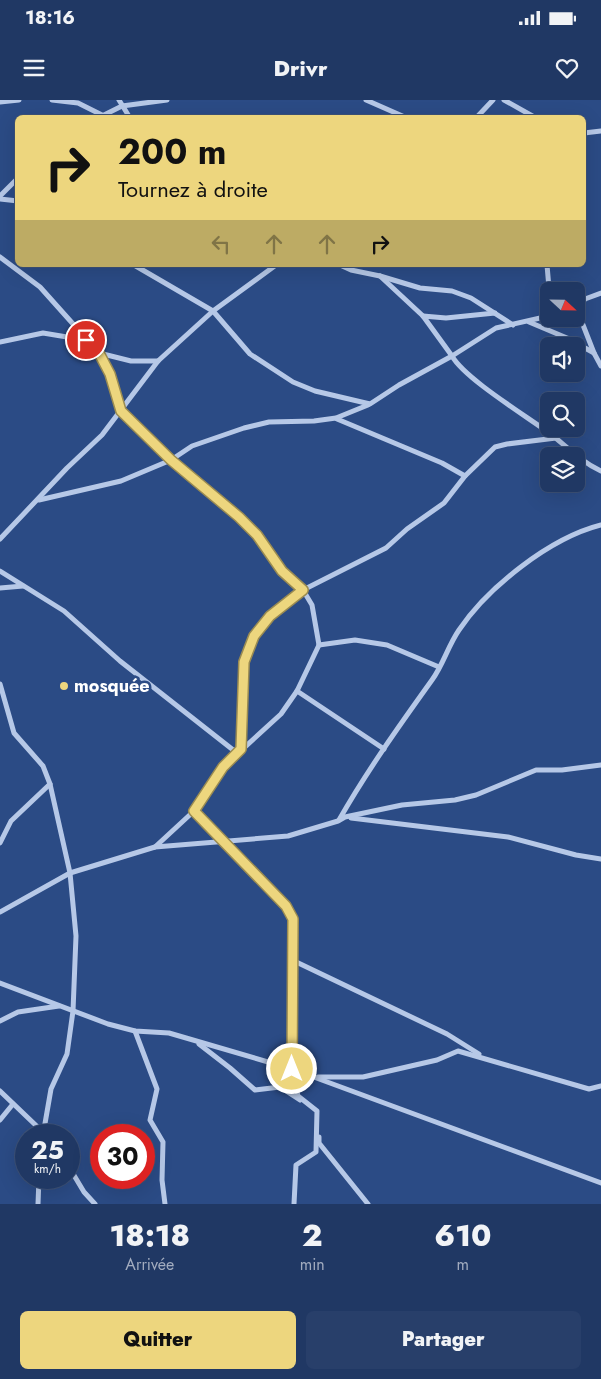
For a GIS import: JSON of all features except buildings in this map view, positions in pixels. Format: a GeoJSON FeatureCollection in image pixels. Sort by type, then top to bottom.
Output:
{"type":"FeatureCollection","features":[{"type":"Feature","properties":{"kind":"street"},"geometry":{"type":"LineString","coordinates":[[0,102],[19,100]]}},
{"type":"Feature","properties":{"kind":"street"},"geometry":{"type":"LineString","coordinates":[[52,100],[78,103],[104,115]]}},
{"type":"Feature","properties":{"kind":"street"},"geometry":{"type":"LineString","coordinates":[[119,100],[128,115]]}},
{"type":"Feature","properties":{"kind":"street"},"geometry":{"type":"LineString","coordinates":[[108,115],[122,106],[167,100]]}},
{"type":"Feature","properties":{"kind":"street"},"geometry":{"type":"LineString","coordinates":[[366,100],[400,115]]}},
{"type":"Feature","properties":{"kind":"street"},"geometry":{"type":"LineString","coordinates":[[479,115],[493,100]]}},
{"type":"Feature","properties":{"kind":"street"},"geometry":{"type":"LineString","coordinates":[[504,100],[531,115]]}},
{"type":"Feature","properties":{"kind":"street"},"geometry":{"type":"LineString","coordinates":[[586,133],[601,131]]}},
{"type":"Feature","properties":{"kind":"street"},"geometry":{"type":"LineString","coordinates":[[0,198],[15,181]]}},
{"type":"Feature","properties":{"kind":"street"},"geometry":{"type":"LineString","coordinates":[[0,198],[15,200]]}},
{"type":"Feature","properties":{"kind":"street"},"geometry":{"type":"LineString","coordinates":[[0,257],[40,287],[99,353],[110,374],[121,411],[171,460],[239,517],[257,535],[282,571],[303,590],[312,605],[319,645],[297,691],[281,714],[223,767],[194,811],[155,847]]}},
{"type":"Feature","properties":{"kind":"street"},"geometry":{"type":"LineString","coordinates":[[137,267],[213,311],[250,354],[293,382],[315,390],[370,404]]}},
{"type":"Feature","properties":{"kind":"street"},"geometry":{"type":"LineString","coordinates":[[0,538],[39,500],[67,468],[102,436],[158,361],[213,311],[273,267]]}},
{"type":"Feature","properties":{"kind":"street"},"geometry":{"type":"LineString","coordinates":[[344,267],[420,288],[452,291],[495,313],[513,325]]}},
{"type":"Feature","properties":{"kind":"street"},"geometry":{"type":"LineString","coordinates":[[547,267],[548,282]]}},
{"type":"Feature","properties":{"kind":"street"},"geometry":{"type":"LineString","coordinates":[[380,276],[423,316],[452,356],[468,373],[556,438],[574,454],[601,472]]}},
{"type":"Feature","properties":{"kind":"street"},"geometry":{"type":"LineString","coordinates":[[585,299],[601,293]]}},
{"type":"Feature","properties":{"kind":"street"},"geometry":{"type":"LineString","coordinates":[[423,316],[446,318],[495,313]]}},
{"type":"Feature","properties":{"kind":"street"},"geometry":{"type":"LineString","coordinates":[[39,500],[121,481],[171,460],[192,446],[212,437],[269,422],[314,421],[336,418],[370,404],[496,328],[540,319]]}},
{"type":"Feature","properties":{"kind":"street"},"geometry":{"type":"LineString","coordinates":[[528,322],[567,338],[594,353]]}},
{"type":"Feature","properties":{"kind":"street"},"geometry":{"type":"LineString","coordinates":[[585,328],[601,366]]}},
{"type":"Feature","properties":{"kind":"street"},"geometry":{"type":"LineString","coordinates":[[0,342],[43,332],[86,340]]}},
{"type":"Feature","properties":{"kind":"street"},"geometry":{"type":"LineString","coordinates":[[99,353],[130,362],[158,361]]}},
{"type":"Feature","properties":{"kind":"street"},"geometry":{"type":"LineString","coordinates":[[336,418],[442,463],[465,476]]}},
{"type":"Feature","properties":{"kind":"street"},"geometry":{"type":"LineString","coordinates":[[239,751],[244,662],[254,636],[270,616],[303,590],[386,548],[406,529],[444,503],[465,476],[495,447],[556,438]]}},
{"type":"Feature","properties":{"kind":"street"},"geometry":{"type":"LineString","coordinates":[[338,821],[439,667],[458,631],[468,618],[510,576],[549,548],[578,532],[601,526]]}},
{"type":"Feature","properties":{"kind":"street"},"geometry":{"type":"LineString","coordinates":[[0,571],[23,586],[40,594],[64,612],[120,661],[239,751]]}},
{"type":"Feature","properties":{"kind":"street"},"geometry":{"type":"LineString","coordinates":[[0,588],[23,586]]}},
{"type":"Feature","properties":{"kind":"street"},"geometry":{"type":"LineString","coordinates":[[319,645],[355,640],[387,645],[439,667]]}},
{"type":"Feature","properties":{"kind":"street"},"geometry":{"type":"LineString","coordinates":[[0,684],[14,733],[43,766],[50,784],[70,873],[76,936],[72,1011],[67,1054],[51,1089],[46,1124]]}},
{"type":"Feature","properties":{"kind":"street"},"geometry":{"type":"LineString","coordinates":[[297,691],[384,749]]}},
{"type":"Feature","properties":{"kind":"street"},"geometry":{"type":"LineString","coordinates":[[0,912],[70,873],[155,847],[288,836],[338,821],[345,817],[408,804],[476,795],[536,770],[562,770],[601,765]]}},
{"type":"Feature","properties":{"kind":"street"},"geometry":{"type":"LineString","coordinates":[[0,843],[11,821],[50,784]]}},
{"type":"Feature","properties":{"kind":"street"},"geometry":{"type":"LineString","coordinates":[[194,811],[286,906],[293,919],[292,1069],[298,1096],[317,1111],[319,1143],[368,1204]]}},
{"type":"Feature","properties":{"kind":"street"},"geometry":{"type":"LineString","coordinates":[[345,817],[508,837],[576,855],[601,859]]}},
{"type":"Feature","properties":{"kind":"street"},"geometry":{"type":"LineString","coordinates":[[292,960],[447,1034],[484,1058]]}},
{"type":"Feature","properties":{"kind":"street"},"geometry":{"type":"LineString","coordinates":[[0,982],[72,1011],[134,1031],[168,1032],[197,1043],[292,1069],[601,1182]]}},
{"type":"Feature","properties":{"kind":"street"},"geometry":{"type":"LineString","coordinates":[[0,1021],[18,1012],[60,1006]]}},
{"type":"Feature","properties":{"kind":"street"},"geometry":{"type":"LineString","coordinates":[[134,1031],[158,1089],[150,1120],[163,1142],[162,1180],[165,1204]]}},
{"type":"Feature","properties":{"kind":"street"},"geometry":{"type":"LineString","coordinates":[[197,1043],[255,1090],[280,1087],[317,1111]]}},
{"type":"Feature","properties":{"kind":"street"},"geometry":{"type":"LineString","coordinates":[[313,1076],[363,1076],[437,1060],[458,1051],[589,1089],[601,1086]]}},
{"type":"Feature","properties":{"kind":"street"},"geometry":{"type":"LineString","coordinates":[[0,1091],[34,1124]]}},
{"type":"Feature","properties":{"kind":"street"},"geometry":{"type":"LineString","coordinates":[[0,1120],[13,1104]]}},
{"type":"Feature","properties":{"kind":"street"},"geometry":{"type":"LineString","coordinates":[[294,1204],[296,1165],[316,1152],[317,1111]]}},
{"type":"Feature","properties":{"kind":"street"},"geometry":{"type":"LineString","coordinates":[[80,1185],[94,1204]]}},
{"type":"Feature","properties":{"kind":"street"},"geometry":{"type":"LineString","coordinates":[[38,1204],[39,1189]]}},
{"type":"Feature","properties":{"kind":"place","name":"mosquée"},"geometry":{"type":"Point","coordinates":[64,686]}},
{"type":"Feature","properties":{"kind":"route"},"geometry":{"type":"LineString","coordinates":[[86,340],[99,353],[110,374],[121,411],[171,460],[239,517],[257,535],[282,571],[303,590],[270,616],[254,636],[244,662],[241,749],[223,767],[194,811],[286,906],[293,919],[292,1069]]}}]}
